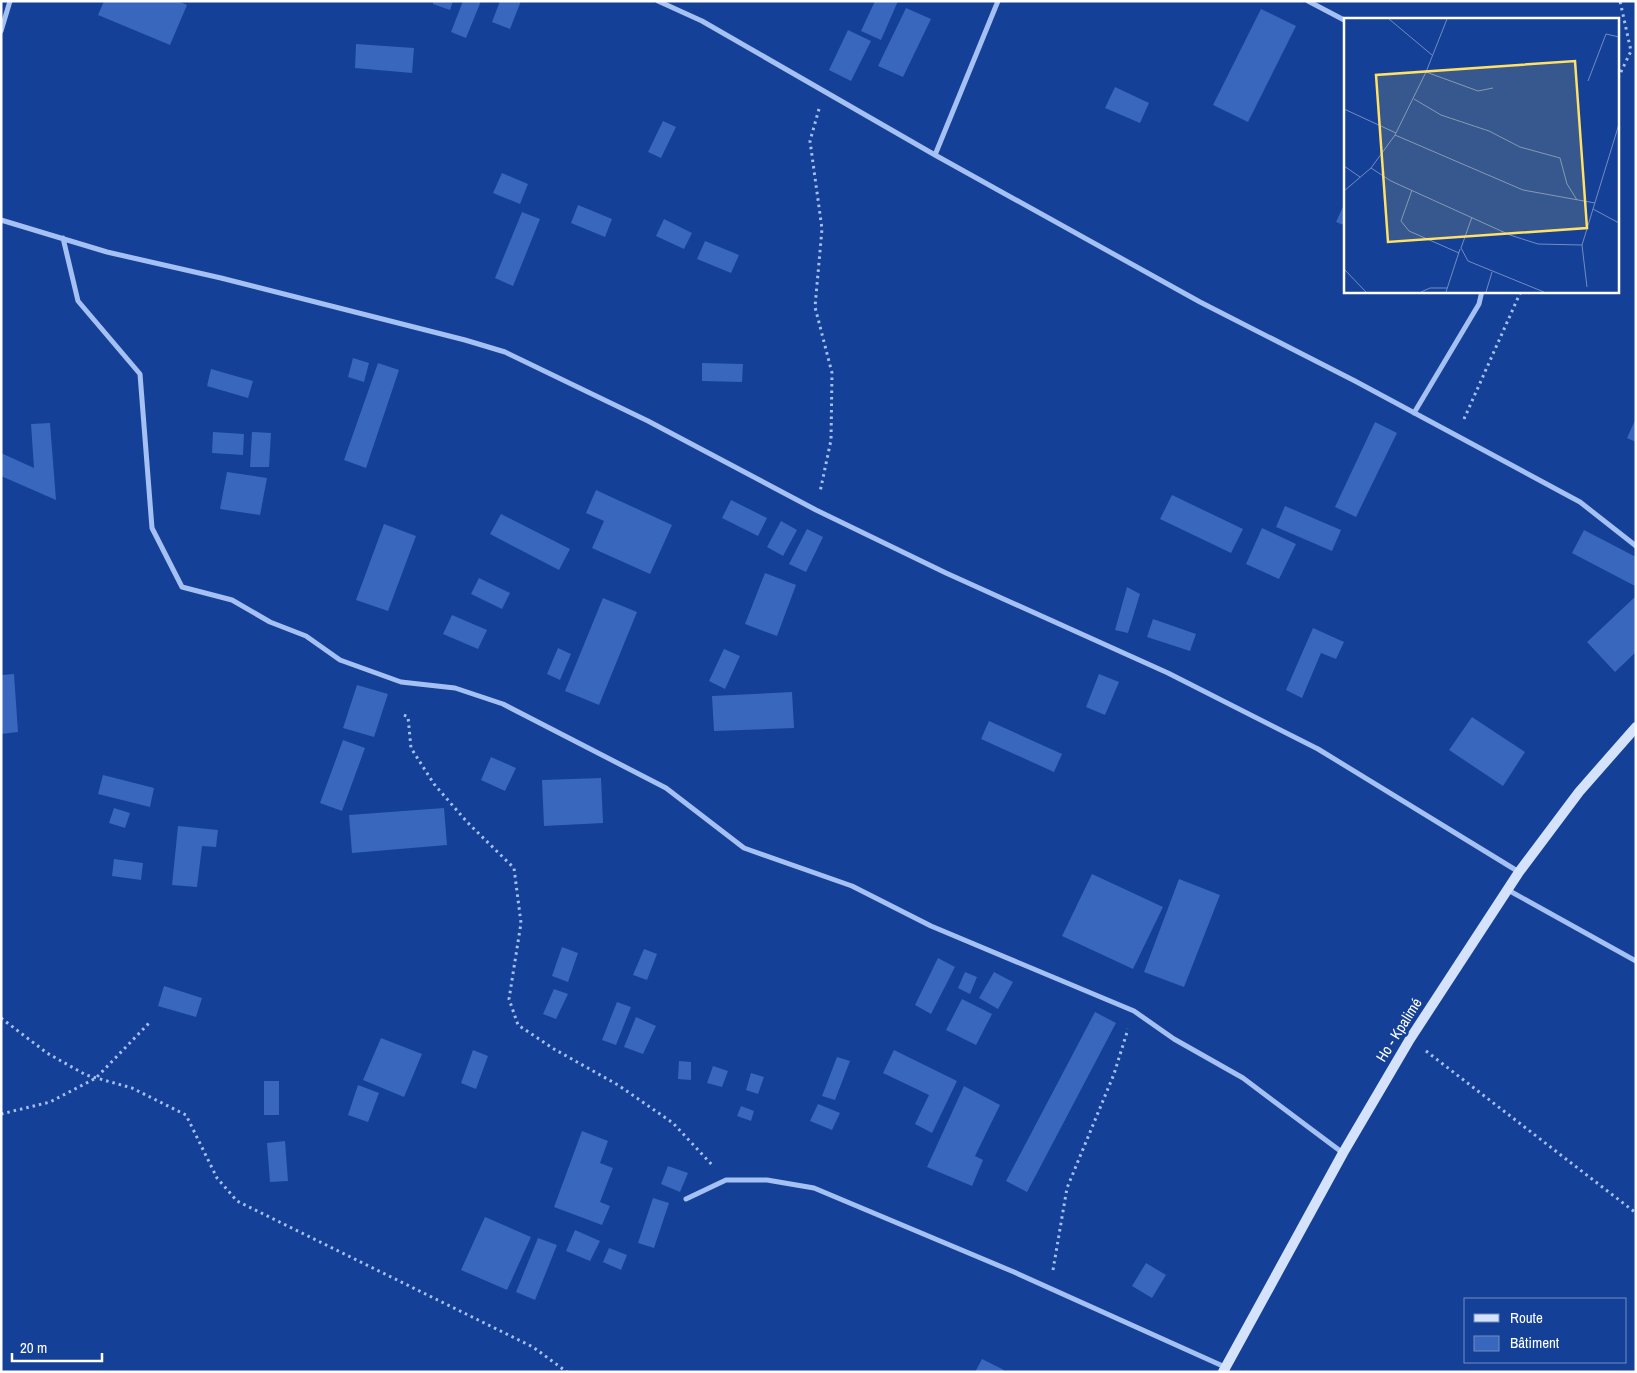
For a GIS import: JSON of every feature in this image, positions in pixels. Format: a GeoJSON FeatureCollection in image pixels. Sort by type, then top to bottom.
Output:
{"type":"FeatureCollection","features":[{"type":"Feature","properties":{"kind":"main road","name":"Ho - Kpalimé"},"geometry":{"type":"LineString","coordinates":[[1224,1369],[1343,1153],[1410,1039],[1519,872],[1579,792],[1636,727]]}},
{"type":"Feature","properties":{"kind":"street"},"geometry":{"type":"LineString","coordinates":[[1,31],[10,1]]}},
{"type":"Feature","properties":{"kind":"street"},"geometry":{"type":"LineString","coordinates":[[658,1],[702,21],[935,155],[1200,302],[1414,412],[1580,502],[1636,546]]}},
{"type":"Feature","properties":{"kind":"street"},"geometry":{"type":"LineString","coordinates":[[935,155],[998,1]]}},
{"type":"Feature","properties":{"kind":"street"},"geometry":{"type":"LineString","coordinates":[[1308,1],[1344,20]]}},
{"type":"Feature","properties":{"kind":"street"},"geometry":{"type":"LineString","coordinates":[[1,220],[107,252],[220,278],[455,337],[505,352],[648,421],[816,510],[946,573],[1168,673],[1318,749],[1519,872]]}},
{"type":"Feature","properties":{"kind":"street"},"geometry":{"type":"LineString","coordinates":[[63,238],[78,301],[140,374],[152,528],[182,587],[232,600],[270,622],[306,636],[340,660],[401,682],[455,688],[504,704],[666,788],[744,848],[852,886],[931,926],[1134,1011],[1174,1039],[1243,1078],[1343,1153]]}},
{"type":"Feature","properties":{"kind":"street"},"geometry":{"type":"LineString","coordinates":[[1414,412],[1479,304],[1482,292]]}},
{"type":"Feature","properties":{"kind":"street"},"geometry":{"type":"LineString","coordinates":[[1508,890],[1636,961]]}},
{"type":"Feature","properties":{"kind":"street"},"geometry":{"type":"LineString","coordinates":[[686,1199],[726,1180],[768,1180],[814,1188],[1051,1288],[1224,1369]]}},
{"type":"Feature","properties":{"kind":"path"},"geometry":{"type":"LineString","coordinates":[[1620,1],[1631,51],[1620,74]]}},
{"type":"Feature","properties":{"kind":"path"},"geometry":{"type":"LineString","coordinates":[[816,510],[831,440],[832,373],[814,307],[822,229],[810,141],[823,91]]}},
{"type":"Feature","properties":{"kind":"path"},"geometry":{"type":"LineString","coordinates":[[1456,436],[1522,292]]}},
{"type":"Feature","properties":{"kind":"path"},"geometry":{"type":"LineString","coordinates":[[404,715],[408,717],[411,748],[434,784],[467,822],[514,868],[521,923],[509,999],[518,1025],[554,1049],[618,1085],[673,1122],[726,1180]]}},
{"type":"Feature","properties":{"kind":"path"},"geometry":{"type":"LineString","coordinates":[[1051,1288],[1067,1188],[1114,1074],[1134,1011]]}},
{"type":"Feature","properties":{"kind":"path"},"geometry":{"type":"LineString","coordinates":[[1,1018],[47,1053],[86,1074],[132,1088],[186,1115],[217,1178],[238,1201],[534,1347],[567,1372]]}},
{"type":"Feature","properties":{"kind":"path"},"geometry":{"type":"LineString","coordinates":[[1,1114],[50,1102],[96,1078],[151,1020]]}},
{"type":"Feature","properties":{"kind":"path"},"geometry":{"type":"LineString","coordinates":[[1410,1039],[1636,1213]]}},
{"type":"Feature","properties":{"kind":"building"},"geometry":{"type":"Polygon","coordinates":[[[104,1],[178,1],[187,5],[170,45],[98,15],[104,1]]]}},
{"type":"Feature","properties":{"kind":"building"},"geometry":{"type":"Polygon","coordinates":[[[433,1],[453,1],[450,10],[433,4],[433,1]]]}},
{"type":"Feature","properties":{"kind":"building"},"geometry":{"type":"Polygon","coordinates":[[[463,1],[481,1],[466,38],[451,32],[463,1]]]}},
{"type":"Feature","properties":{"kind":"building"},"geometry":{"type":"Polygon","coordinates":[[[500,1],[521,1],[510,29],[492,22],[500,1]]]}},
{"type":"Feature","properties":{"kind":"building"},"geometry":{"type":"Polygon","coordinates":[[[875,1],[898,1],[881,40],[861,31],[875,1]]]}},
{"type":"Feature","properties":{"kind":"building"},"geometry":{"type":"Polygon","coordinates":[[[906,8],[931,19],[903,77],[878,66],[906,8]]]}},
{"type":"Feature","properties":{"kind":"building"},"geometry":{"type":"Polygon","coordinates":[[[1261,9],[1296,26],[1248,122],[1213,105],[1261,9]]]}},
{"type":"Feature","properties":{"kind":"building"},"geometry":{"type":"Polygon","coordinates":[[[848,30],[871,41],[851,81],[829,70],[848,30]]]}},
{"type":"Feature","properties":{"kind":"building"},"geometry":{"type":"Polygon","coordinates":[[[356,44],[414,48],[412,73],[355,68],[356,44]]]}},
{"type":"Feature","properties":{"kind":"building"},"geometry":{"type":"Polygon","coordinates":[[[1115,87],[1149,103],[1140,123],[1105,108],[1115,87]]]}},
{"type":"Feature","properties":{"kind":"building"},"geometry":{"type":"Polygon","coordinates":[[[663,121],[676,127],[661,158],[648,152],[663,121]]]}},
{"type":"Feature","properties":{"kind":"building"},"geometry":{"type":"Polygon","coordinates":[[[502,173],[528,184],[520,204],[493,193],[502,173]]]}},
{"type":"Feature","properties":{"kind":"building"},"geometry":{"type":"Polygon","coordinates":[[[1344,204],[1344,225],[1336,222],[1344,204]]]}},
{"type":"Feature","properties":{"kind":"building"},"geometry":{"type":"Polygon","coordinates":[[[578,205],[612,219],[605,237],[571,223],[578,205]]]}},
{"type":"Feature","properties":{"kind":"building"},"geometry":{"type":"Polygon","coordinates":[[[522,212],[540,219],[513,286],[495,278],[522,212]]]}},
{"type":"Feature","properties":{"kind":"building"},"geometry":{"type":"Polygon","coordinates":[[[664,219],[692,233],[684,249],[656,236],[664,219]]]}},
{"type":"Feature","properties":{"kind":"building"},"geometry":{"type":"Polygon","coordinates":[[[705,241],[739,255],[731,273],[697,259],[705,241]]]}},
{"type":"Feature","properties":{"kind":"building"},"geometry":{"type":"Polygon","coordinates":[[[353,358],[369,363],[364,382],[348,377],[353,358]]]}},
{"type":"Feature","properties":{"kind":"building"},"geometry":{"type":"Polygon","coordinates":[[[378,363],[399,370],[366,468],[344,460],[378,363]]]}},
{"type":"Feature","properties":{"kind":"building"},"geometry":{"type":"Polygon","coordinates":[[[702,363],[743,364],[742,382],[702,381],[702,363]]]}},
{"type":"Feature","properties":{"kind":"building"},"geometry":{"type":"Polygon","coordinates":[[[211,369],[253,381],[248,398],[207,386],[211,369]]]}},
{"type":"Feature","properties":{"kind":"building"},"geometry":{"type":"Polygon","coordinates":[[[1636,418],[1636,442],[1627,438],[1636,418]]]}},
{"type":"Feature","properties":{"kind":"building"},"geometry":{"type":"Polygon","coordinates":[[[1375,422],[1397,433],[1356,517],[1335,507],[1375,422]]]}},
{"type":"Feature","properties":{"kind":"building"},"geometry":{"type":"Polygon","coordinates":[[[50,423],[56,500],[1,476],[1,453],[34,468],[31,424],[50,423]]]}},
{"type":"Feature","properties":{"kind":"building"},"geometry":{"type":"Polygon","coordinates":[[[213,432],[244,434],[243,455],[212,453],[213,432]]]}},
{"type":"Feature","properties":{"kind":"building"},"geometry":{"type":"Polygon","coordinates":[[[252,432],[271,433],[269,467],[250,467],[252,432]]]}},
{"type":"Feature","properties":{"kind":"building"},"geometry":{"type":"Polygon","coordinates":[[[227,472],[267,478],[260,515],[220,509],[227,472]]]}},
{"type":"Feature","properties":{"kind":"building"},"geometry":{"type":"Polygon","coordinates":[[[596,490],[672,525],[650,574],[592,548],[604,521],[586,513],[596,490]]]}},
{"type":"Feature","properties":{"kind":"building"},"geometry":{"type":"Polygon","coordinates":[[[1172,495],[1243,529],[1231,553],[1160,519],[1172,495]]]}},
{"type":"Feature","properties":{"kind":"building"},"geometry":{"type":"Polygon","coordinates":[[[731,500],[767,518],[758,536],[722,518],[731,500]]]}},
{"type":"Feature","properties":{"kind":"building"},"geometry":{"type":"Polygon","coordinates":[[[1285,506],[1341,530],[1332,551],[1276,527],[1285,506]]]}},
{"type":"Feature","properties":{"kind":"building"},"geometry":{"type":"Polygon","coordinates":[[[501,514],[570,549],[559,570],[490,534],[501,514]]]}},
{"type":"Feature","properties":{"kind":"building"},"geometry":{"type":"Polygon","coordinates":[[[781,521],[797,530],[783,556],[767,547],[781,521]]]}},
{"type":"Feature","properties":{"kind":"building"},"geometry":{"type":"Polygon","coordinates":[[[384,524],[416,536],[388,611],[356,600],[384,524]]]}},
{"type":"Feature","properties":{"kind":"building"},"geometry":{"type":"Polygon","coordinates":[[[1262,528],[1296,544],[1279,579],[1246,564],[1262,528]]]}},
{"type":"Feature","properties":{"kind":"building"},"geometry":{"type":"Polygon","coordinates":[[[807,529],[823,537],[806,572],[789,564],[807,529]]]}},
{"type":"Feature","properties":{"kind":"building"},"geometry":{"type":"Polygon","coordinates":[[[1584,530],[1636,557],[1635,586],[1572,553],[1584,530]]]}},
{"type":"Feature","properties":{"kind":"building"},"geometry":{"type":"Polygon","coordinates":[[[765,573],[796,585],[777,636],[745,624],[765,573]]]}},
{"type":"Feature","properties":{"kind":"building"},"geometry":{"type":"Polygon","coordinates":[[[479,578],[510,593],[502,609],[471,594],[479,578]]]}},
{"type":"Feature","properties":{"kind":"building"},"geometry":{"type":"Polygon","coordinates":[[[1127,587],[1140,594],[1128,633],[1115,630],[1127,587]]]}},
{"type":"Feature","properties":{"kind":"building"},"geometry":{"type":"Polygon","coordinates":[[[1636,596],[1636,652],[1615,672],[1587,642],[1636,596]]]}},
{"type":"Feature","properties":{"kind":"building"},"geometry":{"type":"Polygon","coordinates":[[[603,598],[637,612],[599,705],[565,691],[603,598]]]}},
{"type":"Feature","properties":{"kind":"building"},"geometry":{"type":"Polygon","coordinates":[[[452,615],[487,630],[478,649],[443,634],[452,615]]]}},
{"type":"Feature","properties":{"kind":"building"},"geometry":{"type":"Polygon","coordinates":[[[1153,619],[1196,634],[1190,651],[1147,637],[1153,619]]]}},
{"type":"Feature","properties":{"kind":"building"},"geometry":{"type":"Polygon","coordinates":[[[1313,628],[1344,642],[1336,659],[1321,653],[1302,698],[1286,690],[1313,628]]]}},
{"type":"Feature","properties":{"kind":"building"},"geometry":{"type":"Polygon","coordinates":[[[558,648],[571,654],[560,680],[547,674],[558,648]]]}},
{"type":"Feature","properties":{"kind":"building"},"geometry":{"type":"Polygon","coordinates":[[[724,649],[740,656],[725,689],[709,681],[724,649]]]}},
{"type":"Feature","properties":{"kind":"building"},"geometry":{"type":"Polygon","coordinates":[[[14,674],[18,732],[1,734],[1,675],[14,674]]]}},
{"type":"Feature","properties":{"kind":"building"},"geometry":{"type":"Polygon","coordinates":[[[1099,674],[1119,682],[1105,715],[1086,707],[1099,674]]]}},
{"type":"Feature","properties":{"kind":"building"},"geometry":{"type":"Polygon","coordinates":[[[357,685],[388,694],[374,737],[343,728],[357,685]]]}},
{"type":"Feature","properties":{"kind":"building"},"geometry":{"type":"Polygon","coordinates":[[[792,692],[794,728],[714,731],[712,696],[792,692]]]}},
{"type":"Feature","properties":{"kind":"building"},"geometry":{"type":"Polygon","coordinates":[[[1472,717],[1525,752],[1503,786],[1449,750],[1472,717]]]}},
{"type":"Feature","properties":{"kind":"building"},"geometry":{"type":"Polygon","coordinates":[[[989,721],[1062,754],[1054,772],[981,739],[989,721]]]}},
{"type":"Feature","properties":{"kind":"building"},"geometry":{"type":"Polygon","coordinates":[[[343,740],[365,748],[342,811],[320,803],[343,740]]]}},
{"type":"Feature","properties":{"kind":"building"},"geometry":{"type":"Polygon","coordinates":[[[491,757],[516,768],[505,791],[481,780],[491,757]]]}},
{"type":"Feature","properties":{"kind":"building"},"geometry":{"type":"Polygon","coordinates":[[[103,775],[154,788],[150,807],[98,794],[103,775]]]}},
{"type":"Feature","properties":{"kind":"building"},"geometry":{"type":"Polygon","coordinates":[[[601,778],[603,823],[544,826],[542,780],[601,778]]]}},
{"type":"Feature","properties":{"kind":"building"},"geometry":{"type":"Polygon","coordinates":[[[114,808],[130,813],[125,828],[109,823],[114,808]]]}},
{"type":"Feature","properties":{"kind":"building"},"geometry":{"type":"Polygon","coordinates":[[[444,808],[447,845],[352,853],[349,815],[444,808]]]}},
{"type":"Feature","properties":{"kind":"building"},"geometry":{"type":"Polygon","coordinates":[[[178,826],[218,830],[216,847],[202,846],[197,887],[172,885],[178,826]]]}},
{"type":"Feature","properties":{"kind":"building"},"geometry":{"type":"Polygon","coordinates":[[[114,859],[143,863],[141,880],[112,876],[114,859]]]}},
{"type":"Feature","properties":{"kind":"building"},"geometry":{"type":"Polygon","coordinates":[[[1092,874],[1163,907],[1133,969],[1062,936],[1092,874]]]}},
{"type":"Feature","properties":{"kind":"building"},"geometry":{"type":"Polygon","coordinates":[[[1179,879],[1220,895],[1184,987],[1144,972],[1179,879]]]}},
{"type":"Feature","properties":{"kind":"building"},"geometry":{"type":"Polygon","coordinates":[[[562,947],[578,953],[568,982],[552,976],[562,947]]]}},
{"type":"Feature","properties":{"kind":"building"},"geometry":{"type":"Polygon","coordinates":[[[644,949],[657,954],[647,980],[633,975],[644,949]]]}},
{"type":"Feature","properties":{"kind":"building"},"geometry":{"type":"Polygon","coordinates":[[[938,958],[955,967],[931,1014],[915,1005],[938,958]]]}},
{"type":"Feature","properties":{"kind":"building"},"geometry":{"type":"Polygon","coordinates":[[[965,972],[977,977],[970,994],[958,988],[965,972]]]}},
{"type":"Feature","properties":{"kind":"building"},"geometry":{"type":"Polygon","coordinates":[[[994,972],[1013,982],[998,1009],[979,998],[994,972]]]}},
{"type":"Feature","properties":{"kind":"building"},"geometry":{"type":"Polygon","coordinates":[[[164,986],[202,998],[196,1017],[158,1006],[164,986]]]}},
{"type":"Feature","properties":{"kind":"building"},"geometry":{"type":"Polygon","coordinates":[[[554,989],[568,994],[556,1019],[543,1014],[554,989]]]}},
{"type":"Feature","properties":{"kind":"building"},"geometry":{"type":"Polygon","coordinates":[[[962,999],[992,1014],[976,1045],[946,1030],[962,999]]]}},
{"type":"Feature","properties":{"kind":"building"},"geometry":{"type":"Polygon","coordinates":[[[617,1002],[631,1007],[616,1045],[602,1040],[617,1002]]]}},
{"type":"Feature","properties":{"kind":"building"},"geometry":{"type":"Polygon","coordinates":[[[1095,1012],[1116,1023],[1027,1192],[1006,1181],[1095,1012]]]}},
{"type":"Feature","properties":{"kind":"building"},"geometry":{"type":"Polygon","coordinates":[[[636,1017],[656,1026],[643,1054],[624,1047],[636,1017]]]}},
{"type":"Feature","properties":{"kind":"building"},"geometry":{"type":"Polygon","coordinates":[[[381,1038],[422,1054],[404,1097],[363,1080],[381,1038]]]}},
{"type":"Feature","properties":{"kind":"building"},"geometry":{"type":"Polygon","coordinates":[[[473,1050],[488,1056],[476,1089],[461,1083],[473,1050]]]}},
{"type":"Feature","properties":{"kind":"building"},"geometry":{"type":"Polygon","coordinates":[[[894,1050],[957,1081],[932,1133],[915,1124],[929,1095],[883,1073],[894,1050]]]}},
{"type":"Feature","properties":{"kind":"building"},"geometry":{"type":"Polygon","coordinates":[[[837,1057],[850,1061],[835,1100],[822,1096],[837,1057]]]}},
{"type":"Feature","properties":{"kind":"building"},"geometry":{"type":"Polygon","coordinates":[[[679,1061],[691,1062],[691,1080],[678,1079],[679,1061]]]}},
{"type":"Feature","properties":{"kind":"building"},"geometry":{"type":"Polygon","coordinates":[[[713,1066],[728,1071],[722,1087],[707,1083],[713,1066]]]}},
{"type":"Feature","properties":{"kind":"building"},"geometry":{"type":"Polygon","coordinates":[[[751,1073],[764,1077],[758,1094],[746,1090],[751,1073]]]}},
{"type":"Feature","properties":{"kind":"building"},"geometry":{"type":"Polygon","coordinates":[[[264,1081],[279,1081],[279,1115],[264,1115],[264,1081]]]}},
{"type":"Feature","properties":{"kind":"building"},"geometry":{"type":"Polygon","coordinates":[[[358,1085],[379,1093],[368,1122],[348,1115],[358,1085]]]}},
{"type":"Feature","properties":{"kind":"building"},"geometry":{"type":"Polygon","coordinates":[[[964,1086],[1000,1105],[975,1156],[983,1160],[972,1186],[927,1167],[964,1086]]]}},
{"type":"Feature","properties":{"kind":"building"},"geometry":{"type":"Polygon","coordinates":[[[818,1104],[840,1113],[832,1130],[810,1121],[818,1104]]]}},
{"type":"Feature","properties":{"kind":"building"},"geometry":{"type":"Polygon","coordinates":[[[741,1106],[754,1111],[751,1121],[737,1116],[741,1106]]]}},
{"type":"Feature","properties":{"kind":"building"},"geometry":{"type":"Polygon","coordinates":[[[582,1131],[608,1141],[600,1163],[613,1168],[600,1202],[610,1206],[602,1225],[554,1207],[582,1131]]]}},
{"type":"Feature","properties":{"kind":"building"},"geometry":{"type":"Polygon","coordinates":[[[285,1141],[288,1181],[270,1182],[267,1143],[285,1141]]]}},
{"type":"Feature","properties":{"kind":"building"},"geometry":{"type":"Polygon","coordinates":[[[668,1166],[688,1173],[680,1192],[661,1184],[668,1166]]]}},
{"type":"Feature","properties":{"kind":"building"},"geometry":{"type":"Polygon","coordinates":[[[653,1198],[669,1203],[654,1248],[638,1243],[653,1198]]]}},
{"type":"Feature","properties":{"kind":"building"},"geometry":{"type":"Polygon","coordinates":[[[485,1217],[531,1237],[507,1290],[461,1270],[485,1217]]]}},
{"type":"Feature","properties":{"kind":"building"},"geometry":{"type":"Polygon","coordinates":[[[575,1230],[600,1241],[590,1261],[566,1251],[575,1230]]]}},
{"type":"Feature","properties":{"kind":"building"},"geometry":{"type":"Polygon","coordinates":[[[538,1238],[557,1245],[535,1300],[516,1292],[538,1238]]]}},
{"type":"Feature","properties":{"kind":"building"},"geometry":{"type":"Polygon","coordinates":[[[609,1248],[627,1255],[621,1270],[603,1262],[609,1248]]]}},
{"type":"Feature","properties":{"kind":"building"},"geometry":{"type":"Polygon","coordinates":[[[1146,1263],[1166,1275],[1152,1298],[1132,1286],[1146,1263]]]}},
{"type":"Feature","properties":{"kind":"building"},"geometry":{"type":"Polygon","coordinates":[[[982,1359],[1004,1370],[1003,1372],[975,1372],[982,1359]]]}}]}
